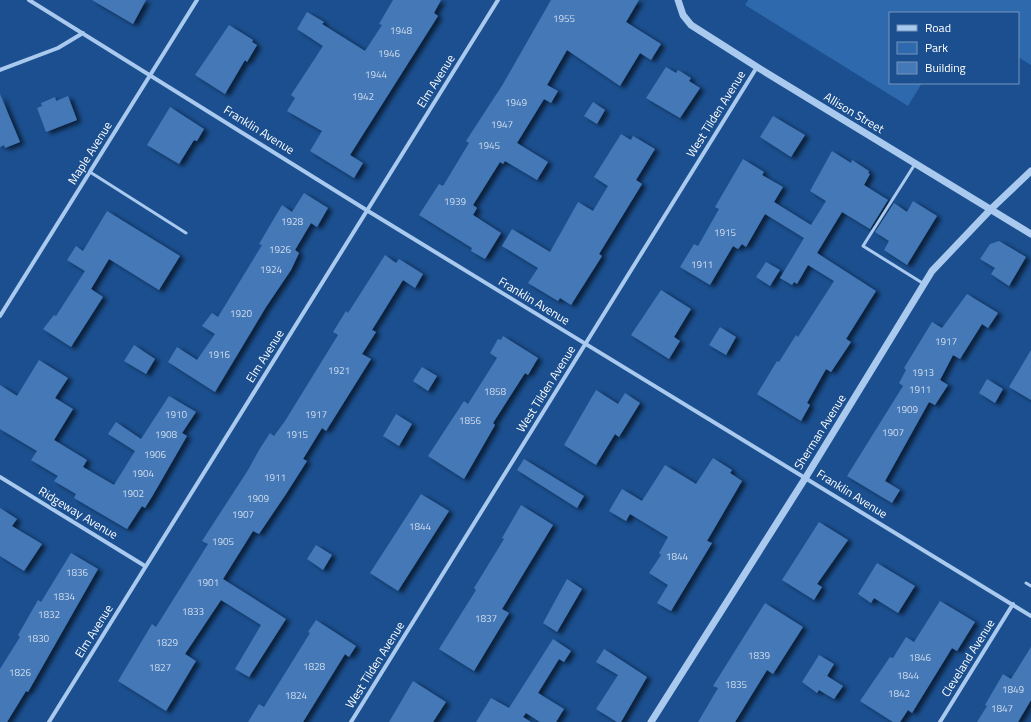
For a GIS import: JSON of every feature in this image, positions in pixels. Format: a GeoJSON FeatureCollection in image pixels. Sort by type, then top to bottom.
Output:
{"type":"FeatureCollection","features":[{"type":"Feature","properties":{"kind":"street","name":"Franklin Avenue"},"geometry":{"type":"LineString","coordinates":[[29,0],[151,74],[368,211],[806,477],[1031,616]]}},
{"type":"Feature","properties":{"kind":"street","name":"Maple Avenue"},"geometry":{"type":"LineString","coordinates":[[0,316],[197,0]]}},
{"type":"Feature","properties":{"kind":"street","name":"Elm Avenue"},"geometry":{"type":"LineString","coordinates":[[49,722],[498,0]]}},
{"type":"Feature","properties":{"kind":"street","name":"Allison Street"},"geometry":{"type":"LineString","coordinates":[[678,0],[683,15],[691,25],[757,67],[1031,234]]}},
{"type":"Feature","properties":{"kind":"street"},"geometry":{"type":"LineString","coordinates":[[0,70],[58,48],[83,33]]}},
{"type":"Feature","properties":{"kind":"street","name":"West Tilden Avenue"},"geometry":{"type":"LineString","coordinates":[[351,722],[757,67]]}},
{"type":"Feature","properties":{"kind":"street","name":"Sherman Avenue"},"geometry":{"type":"LineString","coordinates":[[651,722],[806,477],[932,271],[991,209],[1031,171]]}},
{"type":"Feature","properties":{"kind":"street","name":"Ridgeway Avenue"},"geometry":{"type":"LineString","coordinates":[[0,478],[145,566]]}},
{"type":"Feature","properties":{"kind":"street","name":"Cleveland Avenue"},"geometry":{"type":"LineString","coordinates":[[940,722],[1013,604]]}},
{"type":"Feature","properties":{"kind":"lane"},"geometry":{"type":"LineString","coordinates":[[916,164],[863,246],[924,284]]}},
{"type":"Feature","properties":{"kind":"lane"},"geometry":{"type":"LineString","coordinates":[[90,172],[186,233]]}},
{"type":"Feature","properties":{"kind":"lane"},"geometry":{"type":"LineString","coordinates":[[1026,583],[1031,586]]}},
{"type":"Feature","properties":{"kind":"green space"},"geometry":{"type":"Polygon","coordinates":[[[748,0],[1031,0],[1031,65],[1019,58],[1019,12],[889,12],[889,84],[921,84],[908,106],[745,5],[748,0]]]}},
{"type":"Feature","properties":{"kind":"building"},"geometry":{"type":"Polygon","coordinates":[[[92,0],[146,0],[133,24],[92,0]]]}},
{"type":"Feature","properties":{"kind":"building"},"geometry":{"type":"Polygon","coordinates":[[[393,0],[441,0],[434,13],[438,16],[350,155],[363,163],[354,178],[310,151],[322,131],[287,111],[295,98],[291,95],[323,46],[297,29],[307,12],[324,22],[322,24],[365,51],[382,25],[379,24],[393,0]]]}},
{"type":"Feature","properties":{"kind":"building"},"geometry":{"type":"Polygon","coordinates":[[[551,0],[639,0],[626,22],[661,44],[651,60],[640,53],[620,86],[567,50],[547,85],[558,91],[551,103],[544,99],[517,143],[548,162],[537,180],[505,161],[503,164],[500,162],[473,205],[477,208],[473,215],[501,233],[485,259],[471,251],[472,248],[419,215],[439,184],[443,186],[469,143],[466,141],[503,84],[551,0]]]}},
{"type":"Feature","properties":{"kind":"building"},"geometry":{"type":"Polygon","coordinates":[[[229,25],[253,40],[252,42],[257,45],[247,62],[245,60],[225,94],[195,75],[229,25]]]}},
{"type":"Feature","properties":{"kind":"building"},"geometry":{"type":"Polygon","coordinates":[[[666,67],[676,73],[678,70],[691,78],[689,81],[700,88],[680,118],[646,98],[666,67]]]}},
{"type":"Feature","properties":{"kind":"building"},"geometry":{"type":"Polygon","coordinates":[[[0,94],[20,142],[5,148],[4,145],[0,147],[0,94]]]}},
{"type":"Feature","properties":{"kind":"building"},"geometry":{"type":"Polygon","coordinates":[[[68,96],[77,120],[46,132],[37,108],[42,106],[41,103],[55,97],[56,101],[68,96]]]}},
{"type":"Feature","properties":{"kind":"building"},"geometry":{"type":"Polygon","coordinates":[[[593,102],[605,110],[597,124],[584,116],[593,102]]]}},
{"type":"Feature","properties":{"kind":"building"},"geometry":{"type":"Polygon","coordinates":[[[170,107],[204,129],[197,141],[194,140],[179,164],[147,145],[170,107]]]}},
{"type":"Feature","properties":{"kind":"building"},"geometry":{"type":"Polygon","coordinates":[[[773,116],[805,135],[791,157],[760,137],[773,116]]]}},
{"type":"Feature","properties":{"kind":"building"},"geometry":{"type":"Polygon","coordinates":[[[621,134],[631,140],[633,136],[655,149],[636,180],[642,184],[599,254],[602,256],[571,305],[560,298],[558,301],[528,283],[538,268],[502,246],[512,229],[550,252],[578,202],[593,211],[608,186],[594,177],[621,134]]]}},
{"type":"Feature","properties":{"kind":"building"},"geometry":{"type":"Polygon","coordinates":[[[832,151],[851,163],[852,160],[869,171],[868,173],[870,174],[864,185],[888,200],[870,229],[842,212],[817,253],[876,291],[846,339],[851,342],[831,372],[826,369],[807,403],[810,405],[801,421],[757,394],[777,361],[779,362],[796,335],[798,337],[834,281],[808,265],[797,284],[794,282],[792,285],[780,278],[804,238],[765,214],[746,247],[742,244],[738,249],[733,246],[710,285],[680,267],[694,244],[698,246],[719,209],[715,207],[743,159],[764,172],[762,175],[783,187],[774,202],[811,225],[826,201],[810,191],[832,151]]]}},
{"type":"Feature","properties":{"kind":"building"},"geometry":{"type":"Polygon","coordinates":[[[304,193],[328,208],[317,227],[311,223],[295,250],[299,253],[291,270],[266,307],[215,392],[168,362],[177,347],[197,360],[215,334],[202,326],[212,313],[218,317],[262,245],[259,244],[282,205],[292,212],[304,193]]]}},
{"type":"Feature","properties":{"kind":"building"},"geometry":{"type":"Polygon","coordinates":[[[913,201],[937,216],[907,265],[884,250],[889,241],[875,232],[894,203],[907,212],[913,201]]]}},
{"type":"Feature","properties":{"kind":"building"},"geometry":{"type":"Polygon","coordinates":[[[107,211],[180,256],[159,290],[109,259],[91,289],[103,297],[71,347],[43,329],[54,315],[56,316],[85,271],[67,260],[76,246],[83,251],[107,211]]]}},
{"type":"Feature","properties":{"kind":"building"},"geometry":{"type":"Polygon","coordinates":[[[999,241],[1026,257],[1009,286],[991,274],[995,268],[980,259],[990,244],[999,241]]]}},
{"type":"Feature","properties":{"kind":"building"},"geometry":{"type":"Polygon","coordinates":[[[385,255],[396,263],[399,259],[423,274],[415,288],[403,280],[372,330],[376,332],[362,354],[371,359],[326,431],[322,428],[303,459],[307,461],[286,494],[259,534],[253,531],[223,579],[286,619],[249,677],[235,669],[261,625],[221,600],[185,654],[196,661],[166,711],[118,681],[152,624],[156,627],[208,544],[202,541],[270,433],[274,436],[285,421],[338,335],[333,332],[346,311],[348,313],[385,255]]]}},
{"type":"Feature","properties":{"kind":"building"},"geometry":{"type":"Polygon","coordinates":[[[766,262],[780,270],[770,286],[756,277],[766,262]]]}},
{"type":"Feature","properties":{"kind":"building"},"geometry":{"type":"Polygon","coordinates":[[[661,290],[691,309],[674,337],[680,341],[669,359],[631,335],[661,290]]]}},
{"type":"Feature","properties":{"kind":"building"},"geometry":{"type":"Polygon","coordinates":[[[967,294],[998,313],[988,328],[982,324],[960,359],[953,355],[940,380],[948,385],[935,405],[929,402],[885,481],[900,490],[892,503],[847,476],[903,386],[899,383],[906,370],[904,368],[932,322],[942,328],[967,294]]]}},
{"type":"Feature","properties":{"kind":"building"},"geometry":{"type":"Polygon","coordinates":[[[720,327],[736,337],[726,355],[709,345],[720,327]]]}},
{"type":"Feature","properties":{"kind":"building"},"geometry":{"type":"Polygon","coordinates":[[[503,336],[538,358],[528,375],[525,373],[493,423],[495,425],[464,479],[428,456],[464,401],[468,404],[497,358],[490,353],[498,339],[501,340],[503,336]]]}},
{"type":"Feature","properties":{"kind":"building"},"geometry":{"type":"Polygon","coordinates":[[[134,345],[155,359],[146,374],[124,361],[134,345]]]}},
{"type":"Feature","properties":{"kind":"building"},"geometry":{"type":"Polygon","coordinates":[[[1031,350],[1031,400],[1009,387],[1031,350]]]}},
{"type":"Feature","properties":{"kind":"building"},"geometry":{"type":"Polygon","coordinates":[[[39,360],[68,378],[55,398],[73,409],[54,440],[87,460],[83,467],[114,485],[135,451],[108,434],[116,422],[141,439],[169,396],[196,412],[182,433],[187,436],[153,495],[145,508],[142,506],[127,529],[74,498],[76,494],[54,481],[58,476],[31,460],[37,451],[0,429],[0,385],[17,396],[39,360]]]}},
{"type":"Feature","properties":{"kind":"building"},"geometry":{"type":"Polygon","coordinates":[[[422,367],[437,376],[428,391],[413,381],[422,367]]]}},
{"type":"Feature","properties":{"kind":"building"},"geometry":{"type":"Polygon","coordinates":[[[987,379],[1003,389],[995,403],[979,393],[987,379]]]}},
{"type":"Feature","properties":{"kind":"building"},"geometry":{"type":"Polygon","coordinates":[[[596,390],[618,404],[625,393],[640,403],[619,437],[615,434],[596,465],[564,445],[596,390]]]}},
{"type":"Feature","properties":{"kind":"building"},"geometry":{"type":"Polygon","coordinates":[[[396,414],[412,424],[399,446],[383,436],[396,414]]]}},
{"type":"Feature","properties":{"kind":"building"},"geometry":{"type":"Polygon","coordinates":[[[713,458],[732,470],[730,473],[742,481],[707,541],[712,543],[671,611],[657,603],[668,585],[649,573],[661,555],[659,553],[668,537],[630,514],[626,521],[609,511],[622,489],[642,501],[665,465],[696,484],[713,458]]]}},
{"type":"Feature","properties":{"kind":"building"},"geometry":{"type":"Polygon","coordinates":[[[524,459],[584,496],[577,508],[517,470],[524,459]]]}},
{"type":"Feature","properties":{"kind":"building"},"geometry":{"type":"Polygon","coordinates":[[[421,494],[449,511],[398,591],[370,573],[421,494]]]}},
{"type":"Feature","properties":{"kind":"building"},"geometry":{"type":"Polygon","coordinates":[[[521,505],[553,525],[502,609],[509,613],[474,671],[439,649],[476,590],[474,588],[504,539],[502,538],[521,505]]]}},
{"type":"Feature","properties":{"kind":"building"},"geometry":{"type":"Polygon","coordinates":[[[0,508],[17,519],[12,526],[42,544],[24,571],[0,556],[0,508]]]}},
{"type":"Feature","properties":{"kind":"building"},"geometry":{"type":"Polygon","coordinates":[[[819,522],[848,540],[817,584],[822,587],[814,600],[782,580],[819,522]]]}},
{"type":"Feature","properties":{"kind":"building"},"geometry":{"type":"Polygon","coordinates":[[[316,545],[332,555],[323,570],[307,559],[316,545]]]}},
{"type":"Feature","properties":{"kind":"building"},"geometry":{"type":"Polygon","coordinates":[[[71,553],[98,569],[28,692],[26,691],[7,722],[0,722],[0,669],[20,637],[18,635],[38,600],[41,602],[71,553]]]}},
{"type":"Feature","properties":{"kind":"building"},"geometry":{"type":"Polygon","coordinates":[[[877,563],[915,586],[898,613],[874,598],[871,603],[858,594],[877,563]]]}},
{"type":"Feature","properties":{"kind":"building"},"geometry":{"type":"Polygon","coordinates":[[[567,579],[582,589],[557,632],[543,623],[567,579]]]}},
{"type":"Feature","properties":{"kind":"building"},"geometry":{"type":"Polygon","coordinates":[[[940,601],[975,622],[957,651],[952,648],[912,713],[908,710],[900,722],[893,722],[860,701],[890,657],[893,658],[906,637],[914,642],[940,601]]]}},
{"type":"Feature","properties":{"kind":"building"},"geometry":{"type":"Polygon","coordinates":[[[765,603],[803,627],[773,674],[767,670],[735,722],[698,722],[718,688],[713,686],[765,603]]]}},
{"type":"Feature","properties":{"kind":"building"},"geometry":{"type":"Polygon","coordinates":[[[316,620],[356,646],[349,657],[345,654],[303,722],[248,722],[259,704],[264,707],[310,633],[308,632],[316,620]]]}},
{"type":"Feature","properties":{"kind":"building"},"geometry":{"type":"Polygon","coordinates":[[[553,639],[571,651],[564,662],[559,659],[538,693],[564,709],[556,722],[540,722],[526,713],[523,717],[531,722],[476,722],[491,698],[509,708],[553,639]]]}},
{"type":"Feature","properties":{"kind":"building"},"geometry":{"type":"Polygon","coordinates":[[[1031,647],[1031,700],[1018,722],[977,722],[1003,674],[1011,679],[1031,647]]]}},
{"type":"Feature","properties":{"kind":"building"},"geometry":{"type":"Polygon","coordinates":[[[604,649],[647,677],[621,722],[617,722],[596,709],[618,675],[596,662],[604,649]]]}},
{"type":"Feature","properties":{"kind":"building"},"geometry":{"type":"Polygon","coordinates":[[[819,655],[834,664],[827,676],[843,686],[834,699],[819,690],[817,693],[802,682],[819,655]]]}},
{"type":"Feature","properties":{"kind":"building"},"geometry":{"type":"Polygon","coordinates":[[[413,681],[446,702],[433,722],[389,722],[413,681]]]}}]}
